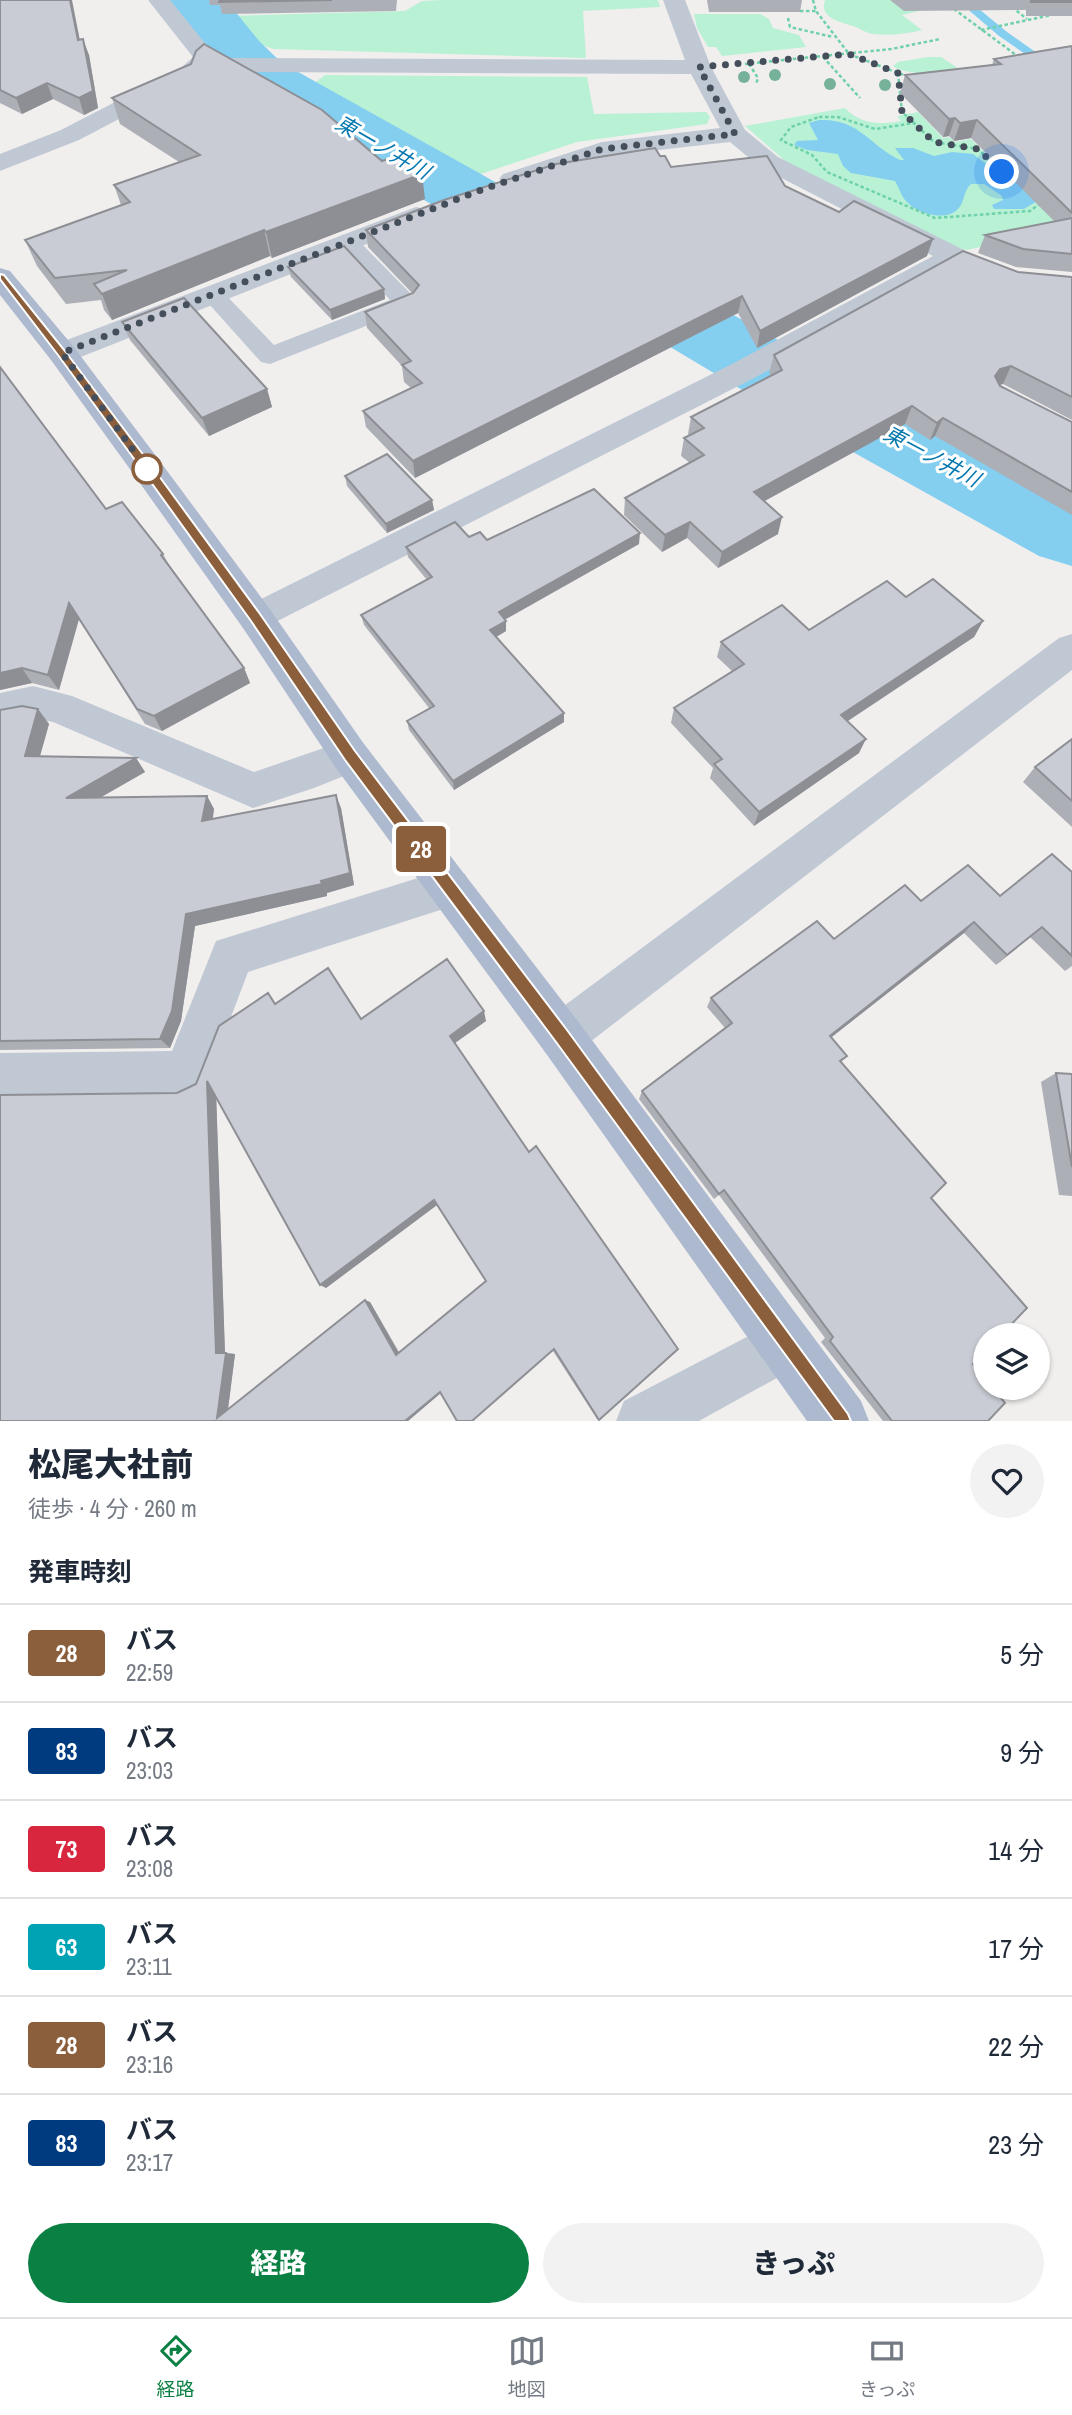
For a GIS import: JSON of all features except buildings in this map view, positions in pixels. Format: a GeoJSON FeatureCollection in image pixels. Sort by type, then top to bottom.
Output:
{"type":"FeatureCollection","features":[{"type":"Feature","properties":{"kind":"main road"},"geometry":{"type":"LineString","coordinates":[[0,277],[62,353],[256,618],[350,756],[561,1036],[841,1421]]}},
{"type":"Feature","properties":{"kind":"street"},"geometry":{"type":"LineString","coordinates":[[159,0],[205,58],[231,65],[699,67]]}},
{"type":"Feature","properties":{"kind":"street"},"geometry":{"type":"LineString","coordinates":[[674,0],[699,67],[735,134],[769,162],[980,268]]}},
{"type":"Feature","properties":{"kind":"street"},"geometry":{"type":"LineString","coordinates":[[0,163],[94,122],[189,73],[205,58]]}},
{"type":"Feature","properties":{"kind":"street"},"geometry":{"type":"LineString","coordinates":[[493,186],[602,149],[735,134]]}},
{"type":"Feature","properties":{"kind":"street"},"geometry":{"type":"LineString","coordinates":[[62,353],[442,205]]}},
{"type":"Feature","properties":{"kind":"street"},"geometry":{"type":"LineString","coordinates":[[256,618],[746,370],[954,256]]}},
{"type":"Feature","properties":{"kind":"street"},"geometry":{"type":"LineString","coordinates":[[561,1036],[1072,649]]}},
{"type":"Feature","properties":{"kind":"street"},"geometry":{"type":"LineString","coordinates":[[0,709],[33,702],[58,707],[253,790],[314,771],[350,756]]}},
{"type":"Feature","properties":{"kind":"street"},"geometry":{"type":"LineString","coordinates":[[0,1077],[186,1074],[232,956],[450,888]]}},
{"type":"Feature","properties":{"kind":"street"},"geometry":{"type":"LineString","coordinates":[[644,1421],[785,1344]]}},
{"type":"Feature","properties":{"kind":"lane"},"geometry":{"type":"LineString","coordinates":[[212,295],[270,356],[406,302],[347,242]]}},
{"type":"Feature","properties":{"kind":"path"},"geometry":{"type":"LineString","coordinates":[[813,0],[816,11],[849,54],[922,82]]}},
{"type":"Feature","properties":{"kind":"path"},"geometry":{"type":"LineString","coordinates":[[949,5],[1021,59]]}},
{"type":"Feature","properties":{"kind":"path"},"geometry":{"type":"LineString","coordinates":[[1012,6],[1028,20]]}},
{"type":"Feature","properties":{"kind":"path"},"geometry":{"type":"LineString","coordinates":[[800,11],[816,11]]}},
{"type":"Feature","properties":{"kind":"path"},"geometry":{"type":"LineString","coordinates":[[983,30],[1053,14]]}},
{"type":"Feature","properties":{"kind":"path"},"geometry":{"type":"LineString","coordinates":[[788,18],[790,27],[797,30],[834,37]]}},
{"type":"Feature","properties":{"kind":"path"},"geometry":{"type":"LineString","coordinates":[[699,67],[849,54],[940,39]]}},
{"type":"Feature","properties":{"kind":"path"},"geometry":{"type":"LineString","coordinates":[[822,57],[860,98]]}},
{"type":"Feature","properties":{"kind":"path"},"geometry":{"type":"LineString","coordinates":[[898,73],[902,112],[914,123],[934,142],[978,149],[1000,171],[1026,176],[1044,193],[1045,200],[1030,211],[935,218],[827,172],[810,154],[794,150],[781,140],[783,133],[799,121],[819,117],[838,117],[875,129],[914,123]]}},
{"type":"Feature","properties":{"kind":"green space"},"geometry":{"type":"Polygon","coordinates":[[[658,0],[660,7],[583,11],[586,58],[273,49],[254,42],[228,16],[405,11],[422,1],[658,0]]]}},
{"type":"Feature","properties":{"kind":"green space"},"geometry":{"type":"Polygon","coordinates":[[[825,0],[915,0],[927,9],[902,15],[922,30],[879,35],[867,33],[832,18],[825,11],[825,0]]]}},
{"type":"Feature","properties":{"kind":"green space"},"geometry":{"type":"Polygon","coordinates":[[[694,14],[760,14],[769,19],[773,28],[799,35],[806,47],[722,56],[716,47],[708,47],[697,28],[694,14]]]}},
{"type":"Feature","properties":{"kind":"green space"},"geometry":{"type":"Polygon","coordinates":[[[941,57],[961,70],[929,80],[920,74],[893,66],[898,62],[941,57]]]}},
{"type":"Feature","properties":{"kind":"green space"},"geometry":{"type":"Polygon","coordinates":[[[325,75],[587,77],[594,114],[706,112],[710,117],[707,124],[577,142],[469,178],[313,84],[325,75]]]}},
{"type":"Feature","properties":{"kind":"green space"},"geometry":{"type":"Polygon","coordinates":[[[845,108],[857,117],[878,123],[901,121],[897,116],[918,112],[943,138],[949,137],[955,142],[971,139],[1003,171],[1040,164],[1072,229],[966,250],[791,166],[745,126],[845,108]]]}},
{"type":"Feature","properties":{"kind":"water"},"geometry":{"type":"Polygon","coordinates":[[[819,120],[844,123],[900,160],[904,160],[895,148],[913,148],[934,156],[952,152],[973,154],[995,171],[1015,174],[1039,200],[1024,209],[994,209],[992,205],[1003,200],[1002,196],[984,184],[971,184],[960,206],[953,213],[939,216],[924,213],[906,201],[895,181],[851,173],[843,166],[838,154],[807,150],[794,145],[797,141],[818,140],[809,123],[819,120]]]}},
{"type":"Feature","properties":{"kind":"waterway","name":"東一ノ井川"},"geometry":{"type":"LineString","coordinates":[[195,0],[237,54],[260,76],[778,375],[1072,531]]}},
{"type":"Feature","properties":{"kind":"waterway"},"geometry":{"type":"LineString","coordinates":[[962,0],[1003,34],[1072,83]]}},
{"type":"Feature","properties":{"kind":"bus line","name":"28"},"geometry":{"type":"LineString","coordinates":[[0,277],[62,353],[144,464],[256,618],[350,756],[561,1036],[841,1421]]}},
{"type":"Feature","properties":{"kind":"route"},"geometry":{"type":"LineString","coordinates":[[147,469],[62,353],[481,190],[602,149],[735,134],[699,67],[849,54],[898,73],[902,112],[934,142],[978,149],[1002,172]]}}]}
